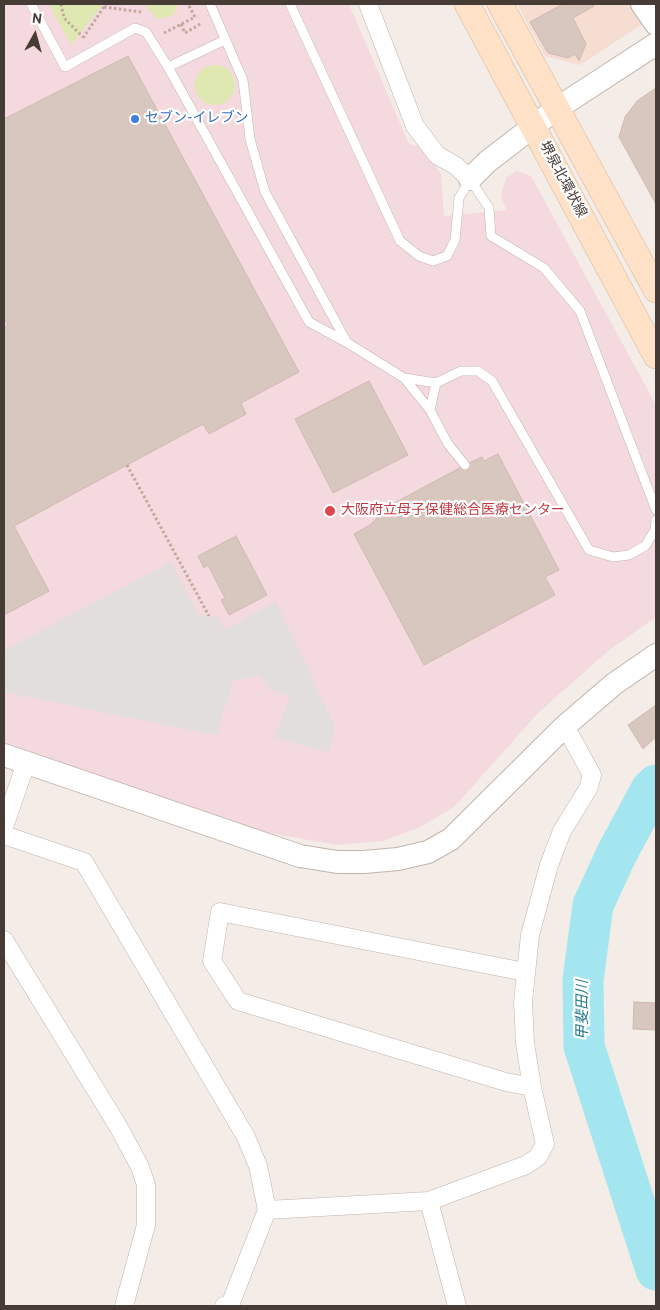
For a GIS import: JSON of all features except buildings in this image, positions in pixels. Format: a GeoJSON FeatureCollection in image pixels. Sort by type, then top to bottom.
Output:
{"type":"FeatureCollection","features":[{"type":"Feature","properties":{"kind":"main road","name":"堺泉北環状線"},"geometry":{"type":"LineString","coordinates":[[467,4],[656,356]]}},
{"type":"Feature","properties":{"kind":"main road","name":"堺泉北環状線"},"geometry":{"type":"LineString","coordinates":[[500,4],[656,290]]}},
{"type":"Feature","properties":{"kind":"street"},"geometry":{"type":"LineString","coordinates":[[368,4],[415,126],[437,155],[456,166],[470,179],[533,125],[656,44]]}},
{"type":"Feature","properties":{"kind":"street"},"geometry":{"type":"LineString","coordinates":[[642,4],[656,24]]}},
{"type":"Feature","properties":{"kind":"street"},"geometry":{"type":"LineString","coordinates":[[4,755],[300,856],[337,862],[398,859],[428,852],[451,839],[564,726],[614,684],[656,655]]}},
{"type":"Feature","properties":{"kind":"street"},"geometry":{"type":"LineString","coordinates":[[266,1210],[429,1201],[526,1165],[538,1157],[545,1144],[532,1087],[525,1044],[523,1002],[530,936],[549,865],[562,831],[588,788],[592,775],[564,726]]}},
{"type":"Feature","properties":{"kind":"street"},"geometry":{"type":"LineString","coordinates":[[4,826],[26,763]]}},
{"type":"Feature","properties":{"kind":"street"},"geometry":{"type":"LineString","coordinates":[[4,835],[84,862],[246,1137],[258,1166],[266,1210],[230,1305],[224,1306]]}},
{"type":"Feature","properties":{"kind":"street"},"geometry":{"type":"LineString","coordinates":[[525,972],[220,912],[212,961],[238,1001],[506,1082],[532,1087]]}},
{"type":"Feature","properties":{"kind":"street"},"geometry":{"type":"LineString","coordinates":[[4,940],[140,1167],[146,1185],[146,1225],[124,1306]]}},
{"type":"Feature","properties":{"kind":"street"},"geometry":{"type":"LineString","coordinates":[[429,1201],[457,1306]]}},
{"type":"Feature","properties":{"kind":"lane"},"geometry":{"type":"LineString","coordinates":[[31,4],[65,67],[135,28],[146,32],[168,67],[309,322],[346,342],[404,378],[430,410],[448,444],[465,464]]}},
{"type":"Feature","properties":{"kind":"lane"},"geometry":{"type":"LineString","coordinates":[[210,4],[243,80],[250,139],[265,192],[346,342]]}},
{"type":"Feature","properties":{"kind":"lane"},"geometry":{"type":"LineString","coordinates":[[290,4],[400,241],[419,256],[433,261],[447,256],[455,240],[458,198],[470,179],[489,208],[491,236],[544,268],[580,311],[656,510]]}},
{"type":"Feature","properties":{"kind":"lane"},"geometry":{"type":"LineString","coordinates":[[168,67],[225,40]]}},
{"type":"Feature","properties":{"kind":"lane"},"geometry":{"type":"LineString","coordinates":[[404,378],[436,383],[461,371],[478,372],[492,381],[589,550],[613,557],[629,555],[645,546],[655,530],[656,520]]}},
{"type":"Feature","properties":{"kind":"lane"},"geometry":{"type":"LineString","coordinates":[[430,410],[436,383]]}},
{"type":"Feature","properties":{"kind":"path"},"geometry":{"type":"LineString","coordinates":[[61,4],[64,18],[83,37],[85,42]]}},
{"type":"Feature","properties":{"kind":"path"},"geometry":{"type":"LineString","coordinates":[[83,37],[106,4]]}},
{"type":"Feature","properties":{"kind":"path"},"geometry":{"type":"LineString","coordinates":[[181,24],[185,33],[205,22]]}},
{"type":"Feature","properties":{"kind":"path"},"geometry":{"type":"LineString","coordinates":[[127,465],[209,616]]}},
{"type":"Feature","properties":{"kind":"shaded area","name":"大阪府立母子保健総合医療センター"},"geometry":{"type":"Polygon","coordinates":[[[4,4],[349,4],[409,144],[422,146],[441,174],[444,216],[506,210],[501,195],[506,178],[517,171],[531,176],[656,405],[656,617],[608,651],[538,713],[455,806],[419,828],[382,841],[337,845],[258,831],[4,742],[4,4]]]}},
{"type":"Feature","properties":{"kind":"shaded area"},"geometry":{"type":"Polygon","coordinates":[[[517,4],[656,4],[656,15],[580,65],[545,56],[517,4]]]}},
{"type":"Feature","properties":{"kind":"shaded area"},"geometry":{"type":"Polygon","coordinates":[[[171,562],[199,615],[217,616],[225,630],[276,601],[335,727],[328,752],[274,738],[290,696],[268,689],[260,675],[233,681],[216,735],[4,692],[4,650],[171,562]]]}},
{"type":"Feature","properties":{"kind":"green space"},"geometry":{"type":"Polygon","coordinates":[[[49,4],[103,4],[71,45],[49,4]]]}},
{"type":"Feature","properties":{"kind":"green space"},"geometry":{"type":"Polygon","coordinates":[[[147,4],[177,4],[177,8],[173,15],[158,19],[147,8],[147,4]]]}},
{"type":"Feature","properties":{"kind":"green space"},"geometry":{"type":"Polygon","coordinates":[[[215,65],[226,68],[232,74],[235,85],[232,96],[226,102],[215,105],[204,102],[198,96],[195,85],[198,74],[204,68],[215,65]]]}},
{"type":"Feature","properties":{"kind":"waterway","name":"甲斐田川"},"geometry":{"type":"LineString","coordinates":[[656,785],[651,790],[617,853],[593,905],[583,980],[584,1046],[656,1270]]}},
{"type":"Feature","properties":{"kind":"place","name":"セブン-イレブン"},"geometry":{"type":"Point","coordinates":[135,119]}},
{"type":"Feature","properties":{"kind":"place","name":"大阪府立母子保健総合医療センター"},"geometry":{"type":"Point","coordinates":[330,511]}}]}
